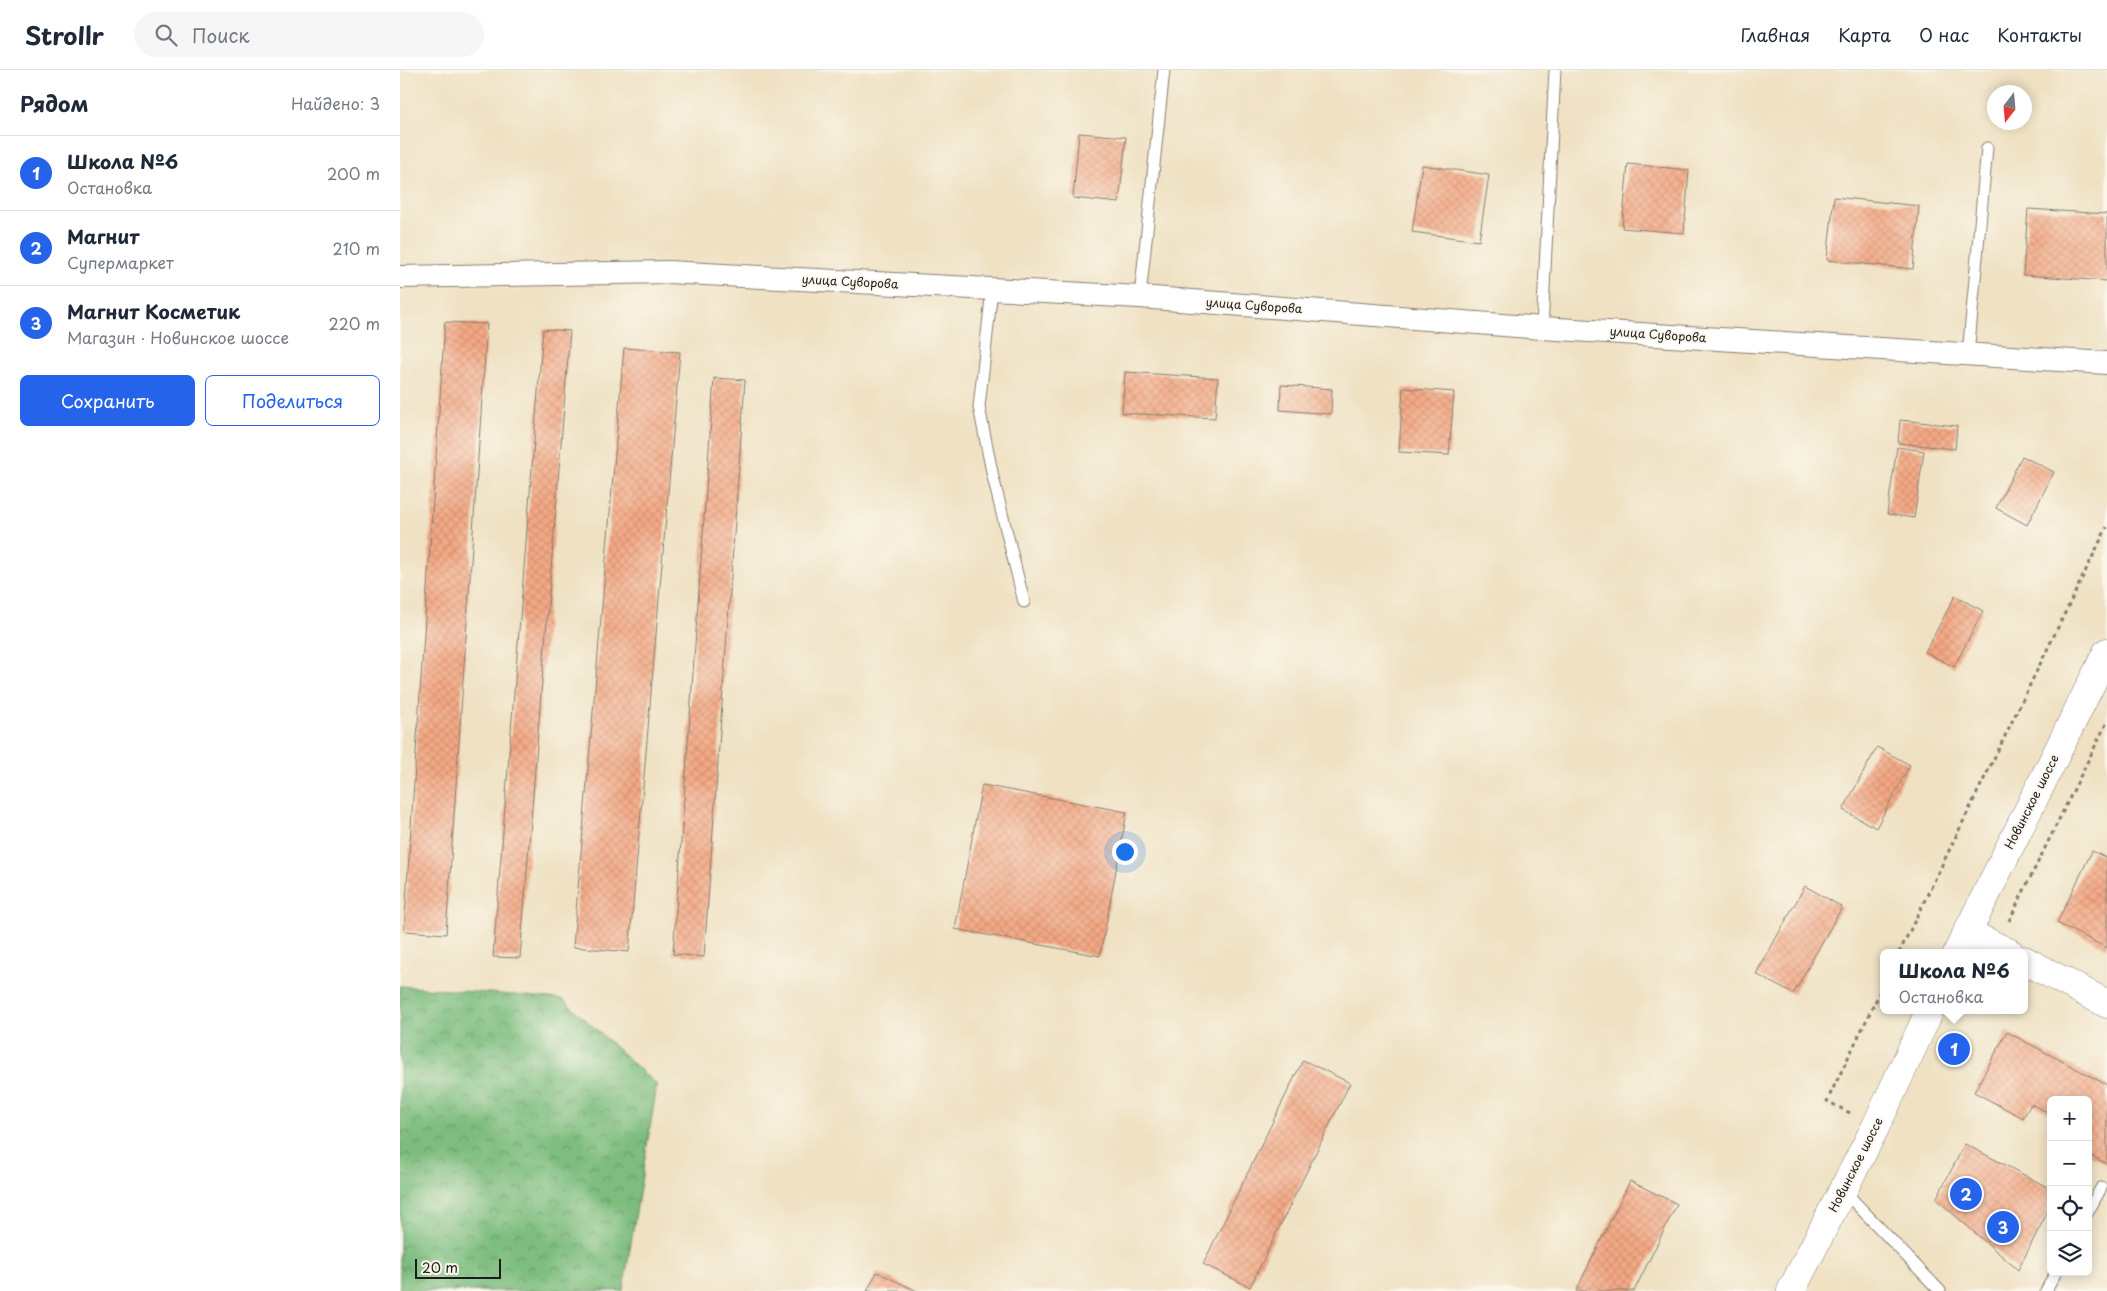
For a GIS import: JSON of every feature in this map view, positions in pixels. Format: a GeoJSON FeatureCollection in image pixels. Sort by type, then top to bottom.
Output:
{"type":"FeatureCollection","features":[{"type":"Feature","properties":{"kind":"street","name":"улица Суворова"},"geometry":{"type":"LineString","coordinates":[[400,277],[668,272],[1140,297],[1542,328],[2107,363]]}},
{"type":"Feature","properties":{"kind":"street","name":"Новинское шоссе"},"geometry":{"type":"LineString","coordinates":[[1962,942],[2107,652]]}},
{"type":"Feature","properties":{"kind":"street"},"geometry":{"type":"LineString","coordinates":[[1962,942],[2003,949]]}},
{"type":"Feature","properties":{"kind":"street"},"geometry":{"type":"LineString","coordinates":[[2028,962],[2107,1004]]}},
{"type":"Feature","properties":{"kind":"street","name":"Новинское шоссе"},"geometry":{"type":"LineString","coordinates":[[1791,1291],[1844,1191],[1928,1014]]}},
{"type":"Feature","properties":{"kind":"lane"},"geometry":{"type":"LineString","coordinates":[[1140,297],[1164,70]]}},
{"type":"Feature","properties":{"kind":"lane"},"geometry":{"type":"LineString","coordinates":[[1542,328],[1555,70]]}},
{"type":"Feature","properties":{"kind":"lane"},"geometry":{"type":"LineString","coordinates":[[1968,355],[1987,148]]}},
{"type":"Feature","properties":{"kind":"lane"},"geometry":{"type":"LineString","coordinates":[[992,289],[980,407],[993,477],[1024,602]]}},
{"type":"Feature","properties":{"kind":"lane"},"geometry":{"type":"LineString","coordinates":[[2092,1205],[2101,1188]]}},
{"type":"Feature","properties":{"kind":"lane"},"geometry":{"type":"LineString","coordinates":[[1844,1191],[1940,1291]]}},
{"type":"Feature","properties":{"kind":"lane"},"geometry":{"type":"LineString","coordinates":[[2046,1291],[2054,1276]]}},
{"type":"Feature","properties":{"kind":"path"},"geometry":{"type":"LineString","coordinates":[[1901,949],[2107,527]]}},
{"type":"Feature","properties":{"kind":"path"},"geometry":{"type":"LineString","coordinates":[[2003,949],[2107,722]]}},
{"type":"Feature","properties":{"kind":"path"},"geometry":{"type":"LineString","coordinates":[[1876,1126],[1827,1102],[1880,992]]}},
{"type":"Feature","properties":{"kind":"green space"},"geometry":{"type":"Polygon","coordinates":[[[400,986],[563,999],[657,1085],[623,1291],[400,1291],[400,986]]]}},
{"type":"Feature","properties":{"kind":"building"},"geometry":{"type":"Polygon","coordinates":[[[1079,133],[1126,137],[1119,203],[1073,198],[1079,133]]]}},
{"type":"Feature","properties":{"kind":"building"},"geometry":{"type":"Polygon","coordinates":[[[1628,164],[1689,170],[1684,233],[1622,228],[1628,164]]]}},
{"type":"Feature","properties":{"kind":"building"},"geometry":{"type":"Polygon","coordinates":[[[1422,165],[1489,175],[1479,241],[1412,232],[1422,165]]]}},
{"type":"Feature","properties":{"kind":"building"},"geometry":{"type":"Polygon","coordinates":[[[1834,197],[1919,206],[1913,269],[1827,260],[1834,197]]]}},
{"type":"Feature","properties":{"kind":"building"},"geometry":{"type":"Polygon","coordinates":[[[2028,209],[2107,214],[2107,281],[2023,275],[2028,209]]]}},
{"type":"Feature","properties":{"kind":"building"},"geometry":{"type":"Polygon","coordinates":[[[445,322],[487,324],[446,934],[404,931],[445,322]]]}},
{"type":"Feature","properties":{"kind":"building"},"geometry":{"type":"Polygon","coordinates":[[[543,329],[570,331],[520,958],[493,957],[543,329]]]}},
{"type":"Feature","properties":{"kind":"building"},"geometry":{"type":"Polygon","coordinates":[[[624,348],[680,352],[629,952],[573,947],[624,348]]]}},
{"type":"Feature","properties":{"kind":"building"},"geometry":{"type":"Polygon","coordinates":[[[1125,372],[1218,378],[1215,418],[1122,413],[1125,372]]]}},
{"type":"Feature","properties":{"kind":"building"},"geometry":{"type":"Polygon","coordinates":[[[714,378],[745,380],[704,957],[673,954],[714,378]]]}},
{"type":"Feature","properties":{"kind":"building"},"geometry":{"type":"Polygon","coordinates":[[[1281,385],[1332,389],[1331,414],[1280,410],[1281,385]]]}},
{"type":"Feature","properties":{"kind":"building"},"geometry":{"type":"Polygon","coordinates":[[[1403,388],[1454,392],[1449,455],[1399,452],[1403,388]]]}},
{"type":"Feature","properties":{"kind":"building"},"geometry":{"type":"Polygon","coordinates":[[[1900,420],[1957,426],[1955,449],[1898,443],[1900,420]]]}},
{"type":"Feature","properties":{"kind":"building"},"geometry":{"type":"Polygon","coordinates":[[[1897,447],[1924,451],[1914,518],[1887,514],[1897,447]]]}},
{"type":"Feature","properties":{"kind":"building"},"geometry":{"type":"Polygon","coordinates":[[[2022,456],[2054,472],[2027,525],[1996,508],[2022,456]]]}},
{"type":"Feature","properties":{"kind":"building"},"geometry":{"type":"Polygon","coordinates":[[[1955,596],[1983,611],[1954,667],[1925,652],[1955,596]]]}},
{"type":"Feature","properties":{"kind":"building"},"geometry":{"type":"Polygon","coordinates":[[[1877,747],[1910,765],[1876,828],[1843,810],[1877,747]]]}},
{"type":"Feature","properties":{"kind":"building"},"geometry":{"type":"Polygon","coordinates":[[[982,785],[1127,812],[1100,956],[955,929],[982,785]]]}},
{"type":"Feature","properties":{"kind":"building"},"geometry":{"type":"Polygon","coordinates":[[[2092,851],[2107,858],[2107,948],[2057,923],[2092,851]]]}},
{"type":"Feature","properties":{"kind":"building"},"geometry":{"type":"Polygon","coordinates":[[[1805,886],[1842,907],[1793,994],[1756,974],[1805,886]]]}},
{"type":"Feature","properties":{"kind":"building"},"geometry":{"type":"Polygon","coordinates":[[[2007,1032],[2107,1085],[2107,1164],[2092,1156],[2092,1096],[2047,1096],[2047,1112],[2031,1104],[2023,1118],[1974,1092],[2007,1032]]]}},
{"type":"Feature","properties":{"kind":"building"},"geometry":{"type":"Polygon","coordinates":[[[1303,1060],[1350,1083],[1250,1287],[1203,1264],[1303,1060]]]}},
{"type":"Feature","properties":{"kind":"building"},"geometry":{"type":"Polygon","coordinates":[[[1965,1144],[2047,1187],[2047,1213],[2018,1270],[1936,1199],[1965,1144]]]}},
{"type":"Feature","properties":{"kind":"building"},"geometry":{"type":"Polygon","coordinates":[[[1630,1181],[1677,1204],[1634,1291],[1576,1291],[1630,1181]]]}},
{"type":"Feature","properties":{"kind":"building"},"geometry":{"type":"Polygon","coordinates":[[[877,1272],[917,1291],[867,1291],[877,1272]]]}},
{"type":"Feature","properties":{"kind":"place","name":"Школа №6"},"geometry":{"type":"Point","coordinates":[1954,1049]}},
{"type":"Feature","properties":{"kind":"place","name":"Магнит"},"geometry":{"type":"Point","coordinates":[1966,1194]}},
{"type":"Feature","properties":{"kind":"place","name":"Магнит Косметик"},"geometry":{"type":"Point","coordinates":[2003,1227]}}]}
